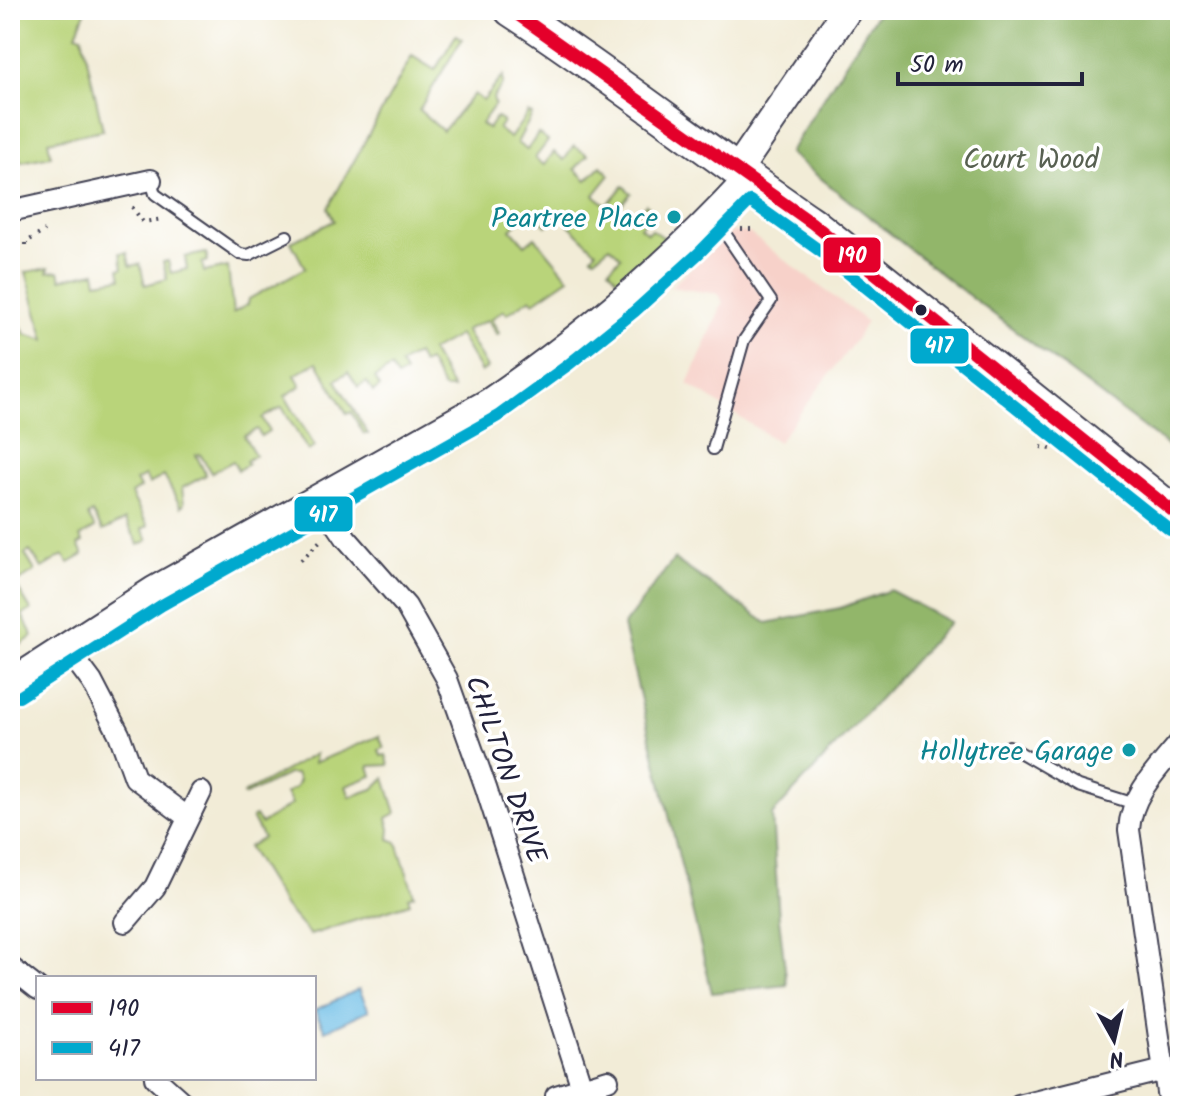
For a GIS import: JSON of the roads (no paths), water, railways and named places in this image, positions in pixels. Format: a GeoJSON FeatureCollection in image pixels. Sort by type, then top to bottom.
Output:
{"type":"FeatureCollection","features":[{"type":"Feature","properties":{"kind":"main road"},"geometry":{"type":"LineString","coordinates":[[511,10],[589,62],[833,240],[1180,517]]}},
{"type":"Feature","properties":{"kind":"street"},"geometry":{"type":"LineString","coordinates":[[10,684],[154,591],[489,403],[540,368],[666,264],[718,227],[742,176],[847,10]]}},
{"type":"Feature","properties":{"kind":"street"},"geometry":{"type":"LineString","coordinates":[[10,211],[151,180]]}},
{"type":"Feature","properties":{"kind":"street","name":"CHILTON DRIVE"},"geometry":{"type":"LineString","coordinates":[[320,500],[346,538],[406,606],[447,679],[491,802],[582,1088]]}},
{"type":"Feature","properties":{"kind":"street"},"geometry":{"type":"LineString","coordinates":[[66,647],[92,682],[119,734],[135,778],[187,817]]}},
{"type":"Feature","properties":{"kind":"street"},"geometry":{"type":"LineString","coordinates":[[1169,1106],[1129,823],[1141,791],[1180,742]]}},
{"type":"Feature","properties":{"kind":"street"},"geometry":{"type":"LineString","coordinates":[[125,922],[155,887],[201,792]]}},
{"type":"Feature","properties":{"kind":"street"},"geometry":{"type":"LineString","coordinates":[[10,967],[36,987]]}},
{"type":"Feature","properties":{"kind":"street"},"geometry":{"type":"LineString","coordinates":[[1019,1106],[1164,1070]]}},
{"type":"Feature","properties":{"kind":"street"},"geometry":{"type":"LineString","coordinates":[[157,1080],[184,1105]]}},
{"type":"Feature","properties":{"kind":"street"},"geometry":{"type":"LineString","coordinates":[[556,1096],[608,1080]]}},
{"type":"Feature","properties":{"kind":"lane"},"geometry":{"type":"LineString","coordinates":[[151,180],[155,194],[240,254],[249,255],[287,236]]}},
{"type":"Feature","properties":{"kind":"lane"},"geometry":{"type":"LineString","coordinates":[[713,449],[744,340],[771,301],[718,227]]}},
{"type":"Feature","properties":{"kind":"lane"},"geometry":{"type":"LineString","coordinates":[[1009,746],[1078,786],[1135,804]]}},
{"type":"Feature","properties":{"kind":"water"},"geometry":{"type":"Polygon","coordinates":[[[359,989],[369,1010],[325,1031],[316,1010],[359,989]]]}},
{"type":"Feature","properties":{"kind":"place","name":"Peartree Place"},"geometry":{"type":"Point","coordinates":[674,217]}},
{"type":"Feature","properties":{"kind":"place","name":"Hollytree Garage"},"geometry":{"type":"Point","coordinates":[1129,750]}},
{"type":"Feature","properties":{"kind":"park label","name":"Court Wood"},"geometry":{"type":"Point","coordinates":[1031,158]}}]}
